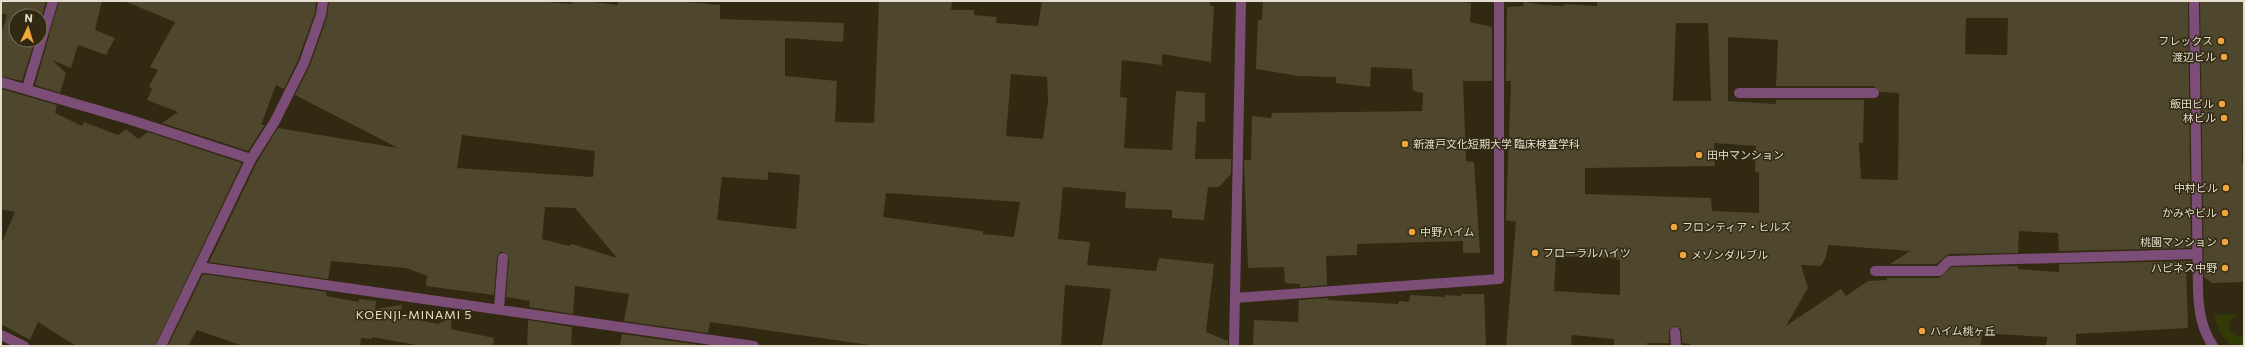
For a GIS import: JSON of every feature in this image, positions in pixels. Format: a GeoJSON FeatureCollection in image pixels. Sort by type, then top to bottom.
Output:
{"type":"FeatureCollection","features":[{"type":"Feature","properties":{"kind":"street"},"geometry":{"type":"LineString","coordinates":[[27,88],[53,1]]}},
{"type":"Feature","properties":{"kind":"street"},"geometry":{"type":"LineString","coordinates":[[161,346],[251,159],[275,121],[304,63],[321,16],[322,1]]}},
{"type":"Feature","properties":{"kind":"street"},"geometry":{"type":"LineString","coordinates":[[1234,346],[1241,1]]}},
{"type":"Feature","properties":{"kind":"street"},"geometry":{"type":"LineString","coordinates":[[1235,298],[1499,279],[1498,1]]}},
{"type":"Feature","properties":{"kind":"street"},"geometry":{"type":"LineString","coordinates":[[2194,1],[2197,254],[2201,322],[2205,334],[2212,346]]}},
{"type":"Feature","properties":{"kind":"street"},"geometry":{"type":"LineString","coordinates":[[1,82],[27,88],[128,118],[251,159]]}},
{"type":"Feature","properties":{"kind":"street"},"geometry":{"type":"LineString","coordinates":[[1739,93],[1874,93]]}},
{"type":"Feature","properties":{"kind":"street"},"geometry":{"type":"LineString","coordinates":[[1874,272],[1939,271],[1950,261],[2197,254]]}},
{"type":"Feature","properties":{"kind":"street"},"geometry":{"type":"LineString","coordinates":[[499,308],[503,258]]}},
{"type":"Feature","properties":{"kind":"street"},"geometry":{"type":"LineString","coordinates":[[199,267],[499,308],[690,342],[718,340],[754,346]]}},
{"type":"Feature","properties":{"kind":"street"},"geometry":{"type":"LineString","coordinates":[[1675,332],[1676,346]]}},
{"type":"Feature","properties":{"kind":"street"},"geometry":{"type":"LineString","coordinates":[[1,335],[24,346]]}},
{"type":"Feature","properties":{"kind":"green space"},"geometry":{"type":"Polygon","coordinates":[[[2238,314],[2231,318],[2229,329],[2234,335],[2244,337],[2244,346],[2231,346],[2220,332],[2214,315],[2238,314]]]}},
{"type":"Feature","properties":{"kind":"building"},"geometry":{"type":"Polygon","coordinates":[[[1,1],[46,1],[44,8],[8,8],[8,48],[32,48],[22,81],[1,76],[1,36],[7,15],[1,13],[1,1]]]}},
{"type":"Feature","properties":{"kind":"building"},"geometry":{"type":"Polygon","coordinates":[[[59,1],[102,1],[95,30],[115,38],[106,55],[78,45],[71,68],[52,60],[66,73],[60,93],[35,85],[46,48],[48,48],[48,40],[59,1]]]}},
{"type":"Feature","properties":{"kind":"building"},"geometry":{"type":"Polygon","coordinates":[[[124,1],[316,1],[315,13],[298,60],[284,89],[276,85],[261,125],[265,125],[248,151],[162,123],[178,112],[147,100],[152,89],[149,86],[158,70],[150,67],[175,22],[124,1]]]}},
{"type":"Feature","properties":{"kind":"building"},"geometry":{"type":"Polygon","coordinates":[[[329,1],[531,1],[572,4],[573,1],[584,1],[618,5],[618,1],[674,1],[720,5],[720,19],[844,23],[843,42],[785,38],[785,76],[837,81],[835,122],[874,123],[879,1],[952,1],[951,10],[974,10],[974,15],[997,17],[996,23],[1038,26],[1042,1],[1210,1],[1210,6],[1214,6],[1211,62],[1162,54],[1162,65],[1122,60],[1120,97],[1127,98],[1124,148],[1172,150],[1176,91],[1205,93],[1205,122],[1197,122],[1195,159],[1231,159],[1231,174],[1219,187],[1208,187],[1204,220],[1172,218],[1172,210],[1125,208],[1126,192],[1063,187],[1058,239],[1090,242],[1087,265],[1156,271],[1159,258],[1214,264],[1206,332],[1228,341],[1228,346],[1102,346],[1111,289],[1065,285],[1061,346],[876,346],[710,322],[708,333],[624,321],[629,294],[575,286],[573,314],[529,307],[530,301],[506,297],[509,258],[504,252],[500,252],[497,257],[494,295],[426,286],[427,276],[406,268],[331,261],[328,279],[209,262],[257,162],[278,128],[398,148],[295,95],[310,65],[327,17],[329,1]],[[1011,74],[1006,136],[1043,139],[1048,102],[1047,77],[1011,74]],[[462,135],[457,168],[593,177],[595,151],[462,135]],[[768,172],[768,180],[722,177],[717,220],[796,229],[800,175],[768,172]],[[886,193],[883,217],[983,231],[983,234],[1014,237],[1020,202],[886,193]],[[545,207],[542,239],[569,246],[572,244],[617,258],[575,208],[545,207]]]}},
{"type":"Feature","properties":{"kind":"building"},"geometry":{"type":"Polygon","coordinates":[[[1263,1],[1446,1],[1471,3],[1470,22],[1492,27],[1492,81],[1463,81],[1466,161],[1474,162],[1480,253],[1463,253],[1463,241],[1357,244],[1357,255],[1326,256],[1327,285],[1300,287],[1300,284],[1285,283],[1284,267],[1248,268],[1244,160],[1251,160],[1252,116],[1271,118],[1272,113],[1422,111],[1423,93],[1413,91],[1412,69],[1371,67],[1370,87],[1336,83],[1336,77],[1299,76],[1256,69],[1258,20],[1262,20],[1263,1]]]}},
{"type":"Feature","properties":{"kind":"building"},"geometry":{"type":"Polygon","coordinates":[[[2188,1],[2191,248],[2059,251],[2058,233],[2019,231],[2018,253],[1949,254],[1936,264],[1890,264],[1910,251],[1828,245],[1826,257],[1821,266],[1801,265],[1808,288],[1786,326],[1841,289],[1846,296],[1868,281],[1887,280],[1887,278],[1939,278],[1952,267],[2018,266],[2018,269],[2059,272],[2059,264],[2191,261],[2191,267],[2186,263],[2188,328],[2076,334],[2076,346],[2046,346],[2047,337],[1982,333],[1981,346],[1690,346],[1690,344],[1682,343],[1681,329],[1675,326],[1669,330],[1669,343],[1647,343],[1647,346],[1614,346],[1614,339],[1572,335],[1571,346],[1506,346],[1516,222],[1506,220],[1511,81],[1506,81],[1507,7],[1523,6],[1524,2],[1563,6],[1564,4],[1597,6],[1597,2],[2188,1]],[[1966,18],[1965,54],[2007,55],[2008,18],[1966,18]],[[1676,23],[1673,101],[1711,101],[1708,23],[1676,23]],[[1728,37],[1728,101],[1776,104],[1776,100],[1864,100],[1863,143],[1859,143],[1861,179],[1898,180],[1899,93],[1880,92],[1874,86],[1776,86],[1778,40],[1728,37]],[[1714,143],[1715,166],[1585,168],[1585,194],[1711,198],[1712,211],[1759,213],[1759,172],[1755,172],[1756,146],[1714,143]],[[1556,256],[1554,291],[1619,295],[1620,260],[1610,258],[1556,256]]]}},
{"type":"Feature","properties":{"kind":"building"},"geometry":{"type":"Polygon","coordinates":[[[2200,1],[2244,1],[2242,163],[2244,163],[2244,282],[2212,283],[2204,277],[2200,1]]]}},
{"type":"Feature","properties":{"kind":"building"},"geometry":{"type":"Polygon","coordinates":[[[1,89],[57,105],[55,113],[82,126],[84,122],[118,135],[126,129],[138,139],[148,132],[242,163],[155,346],[76,346],[38,322],[30,340],[1,324],[1,244],[15,212],[1,209],[1,89]]]}},
{"type":"Feature","properties":{"kind":"building"},"geometry":{"type":"Polygon","coordinates":[[[203,274],[327,292],[326,296],[359,302],[359,299],[376,301],[375,309],[402,305],[400,316],[438,324],[452,317],[451,329],[494,338],[493,346],[422,346],[372,337],[372,339],[361,338],[360,346],[243,346],[197,330],[188,346],[168,346],[203,274]]]}},
{"type":"Feature","properties":{"kind":"building"},"geometry":{"type":"Polygon","coordinates":[[[1461,294],[1484,294],[1486,346],[1253,346],[1254,320],[1298,322],[1299,300],[1328,298],[1328,300],[1398,304],[1399,301],[1409,302],[1410,295],[1445,297],[1445,295],[1461,296],[1461,294]]]}},
{"type":"Feature","properties":{"kind":"building"},"geometry":{"type":"Polygon","coordinates":[[[528,320],[572,327],[571,346],[527,346],[528,320]]]}},
{"type":"Feature","properties":{"kind":"building"},"geometry":{"type":"Polygon","coordinates":[[[622,334],[707,346],[620,346],[622,334]]]}},
{"type":"Feature","properties":{"kind":"place","name":"フレックス"},"geometry":{"type":"Point","coordinates":[2221,41]}},
{"type":"Feature","properties":{"kind":"place","name":"渡辺ビル"},"geometry":{"type":"Point","coordinates":[2224,57]}},
{"type":"Feature","properties":{"kind":"place","name":"飯田ビル"},"geometry":{"type":"Point","coordinates":[2222,104]}},
{"type":"Feature","properties":{"kind":"place","name":"林ビル"},"geometry":{"type":"Point","coordinates":[2224,118]}},
{"type":"Feature","properties":{"kind":"place","name":"新渡戸文化短期大学 臨床検査学科"},"geometry":{"type":"Point","coordinates":[1405,144]}},
{"type":"Feature","properties":{"kind":"place","name":"田中マンション"},"geometry":{"type":"Point","coordinates":[1699,155]}},
{"type":"Feature","properties":{"kind":"place","name":"中村ビル"},"geometry":{"type":"Point","coordinates":[2226,188]}},
{"type":"Feature","properties":{"kind":"place","name":"かみやビル"},"geometry":{"type":"Point","coordinates":[2225,213]}},
{"type":"Feature","properties":{"kind":"place","name":"フロンティア・ヒルズ"},"geometry":{"type":"Point","coordinates":[1674,227]}},
{"type":"Feature","properties":{"kind":"place","name":"中野ハイム"},"geometry":{"type":"Point","coordinates":[1412,232]}},
{"type":"Feature","properties":{"kind":"place","name":"桃園マンション"},"geometry":{"type":"Point","coordinates":[2225,242]}},
{"type":"Feature","properties":{"kind":"place","name":"フローラルハイツ"},"geometry":{"type":"Point","coordinates":[1535,253]}},
{"type":"Feature","properties":{"kind":"place","name":"メゾンダルブル"},"geometry":{"type":"Point","coordinates":[1683,255]}},
{"type":"Feature","properties":{"kind":"place","name":"ハピネス中野"},"geometry":{"type":"Point","coordinates":[2225,268]}},
{"type":"Feature","properties":{"kind":"place","name":"ハイム桃ヶ丘"},"geometry":{"type":"Point","coordinates":[1922,331]}},
{"type":"Feature","properties":{"kind":"district","name":"KOENJI-MINAMI 5"},"geometry":{"type":"Point","coordinates":[414,315]}}]}
